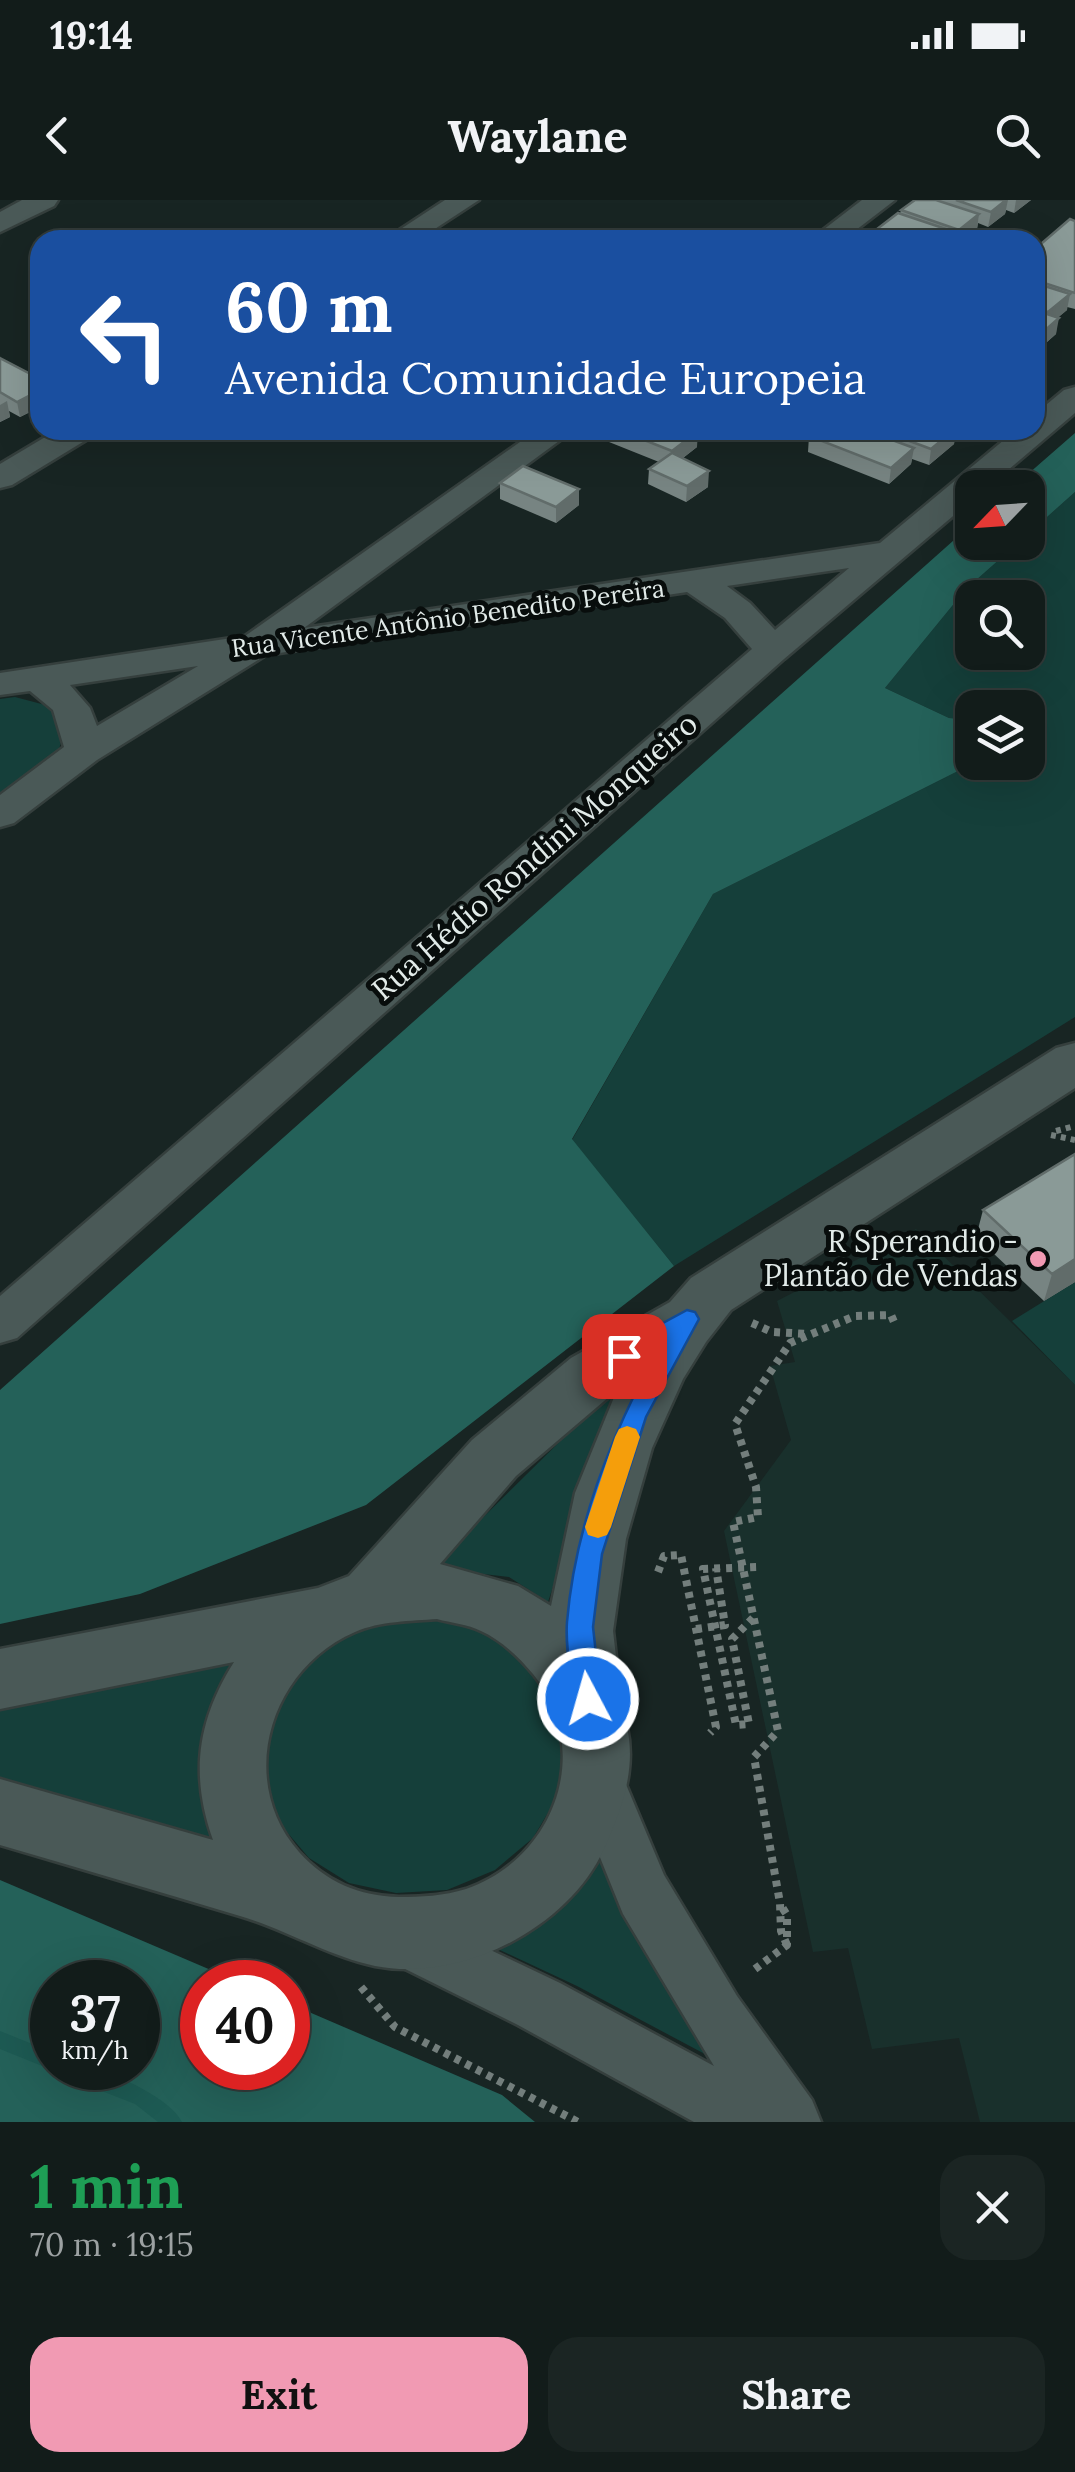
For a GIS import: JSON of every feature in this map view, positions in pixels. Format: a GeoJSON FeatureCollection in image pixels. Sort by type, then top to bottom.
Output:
{"type":"FeatureCollection","features":[{"type":"Feature","properties":{"kind":"street"},"geometry":{"type":"LineString","coordinates":[[415,230],[465,200]]}},
{"type":"Feature","properties":{"kind":"street"},"geometry":{"type":"LineString","coordinates":[[838,230],[880,200]]}},
{"type":"Feature","properties":{"kind":"street"},"geometry":{"type":"LineString","coordinates":[[0,223],[38,201]]}},
{"type":"Feature","properties":{"kind":"street","name":"Rua Hédio Rondini Monqueiro"},"geometry":{"type":"LineString","coordinates":[[1045,423],[1075,397]]}},
{"type":"Feature","properties":{"kind":"street"},"geometry":{"type":"LineString","coordinates":[[0,478],[63,440]]}},
{"type":"Feature","properties":{"kind":"street"},"geometry":{"type":"LineString","coordinates":[[0,814],[84,751],[254,646],[394,580],[547,440]]}},
{"type":"Feature","properties":{"kind":"street","name":"Rua Hédio Rondini Monqueiro"},"geometry":{"type":"LineString","coordinates":[[0,1324],[772,651],[1025,440]]}},
{"type":"Feature","properties":{"kind":"street","name":"Rua Vicente Antônio Benedito Pereira"},"geometry":{"type":"LineString","coordinates":[[0,684],[895,551]]}},
{"type":"Feature","properties":{"kind":"street"},"geometry":{"type":"LineString","coordinates":[[394,580],[424,600],[469,613]]}},
{"type":"Feature","properties":{"kind":"street"},"geometry":{"type":"LineString","coordinates":[[693,581],[727,600],[754,622],[772,651]]}},
{"type":"Feature","properties":{"kind":"street"},"geometry":{"type":"LineString","coordinates":[[37,680],[64,694],[76,714],[84,751]]}},
{"type":"Feature","properties":{"kind":"street"},"geometry":{"type":"LineString","coordinates":[[375,1957],[506,1910],[550,1875],[581,1831],[597,1781],[598,1739],[588,1699],[580,1627],[589,1554],[634,1416],[714,1319],[711,1294],[1074,1062]]}},
{"type":"Feature","properties":{"kind":"street"},"geometry":{"type":"LineString","coordinates":[[296,1898],[256,1856],[234,1804],[231,1748],[247,1695],[280,1649],[348,1606],[494,1458],[592,1375],[714,1319]]}},
{"type":"Feature","properties":{"kind":"street"},"geometry":{"type":"LineString","coordinates":[[0,1679],[437,1591],[500,1608],[553,1646],[588,1699]]}},
{"type":"Feature","properties":{"kind":"street"},"geometry":{"type":"LineString","coordinates":[[597,1781],[643,1894],[716,2017],[790,2122]]}},
{"type":"Feature","properties":{"kind":"street"},"geometry":{"type":"LineString","coordinates":[[0,1812],[296,1898],[343,1923],[375,1957],[539,2004],[756,2122]]}},
{"type":"Feature","properties":{"kind":"path"},"geometry":{"type":"LineString","coordinates":[[1045,1134],[1075,1140]]}},
{"type":"Feature","properties":{"kind":"path"},"geometry":{"type":"LineString","coordinates":[[755,1969],[787,1945],[781,1931],[780,1904],[754,1758],[778,1731],[733,1522],[758,1517],[756,1487],[734,1424],[790,1343],[855,1316],[892,1315],[894,1322]]}},
{"type":"Feature","properties":{"kind":"path"},"geometry":{"type":"LineString","coordinates":[[714,1319],[772,1332],[814,1334]]}},
{"type":"Feature","properties":{"kind":"path"},"geometry":{"type":"LineString","coordinates":[[658,1572],[664,1556],[681,1555],[716,1727],[710,1732]]}},
{"type":"Feature","properties":{"kind":"path"},"geometry":{"type":"LineString","coordinates":[[696,1629],[724,1625],[716,1568],[758,1567]]}},
{"type":"Feature","properties":{"kind":"path"},"geometry":{"type":"LineString","coordinates":[[714,1626],[736,1726],[749,1724],[732,1639],[753,1618]]}},
{"type":"Feature","properties":{"kind":"path"},"geometry":{"type":"LineString","coordinates":[[375,1957],[396,2027],[578,2122]]}},
{"type":"Feature","properties":{"kind":"shaded area"},"geometry":{"type":"Polygon","coordinates":[[[1075,492],[1075,1017],[674,1266],[572,1140],[713,894],[955,773],[955,780],[1045,780],[1045,690],[955,690],[955,719],[885,688],[955,602],[955,670],[1045,670],[1045,580],[976,580],[999,560],[1045,560],[1045,519],[1075,492]]]}},
{"type":"Feature","properties":{"kind":"shaded area"},"geometry":{"type":"Polygon","coordinates":[[[15,697],[53,707],[62,737],[57,759],[0,801],[0,699],[15,697]]]}},
{"type":"Feature","properties":{"kind":"shaded area"},"geometry":{"type":"Polygon","coordinates":[[[916,1229],[1075,1385],[1075,2122],[980,2122],[959,2038],[872,2049],[848,1948],[813,1952],[724,1531],[791,1440],[770,1366],[795,1362],[777,1301],[916,1229]]]}},
{"type":"Feature","properties":{"kind":"shaded area"},"geometry":{"type":"Polygon","coordinates":[[[1075,1282],[1075,1385],[1012,1321],[1075,1282]]]}},
{"type":"Feature","properties":{"kind":"shaded area"},"geometry":{"type":"Polygon","coordinates":[[[621,1381],[548,1602],[509,1577],[432,1568],[621,1381]]]}},
{"type":"Feature","properties":{"kind":"shaded area"},"geometry":{"type":"Polygon","coordinates":[[[462,1615],[539,1665],[568,1750],[558,1796],[533,1838],[495,1870],[447,1890],[396,1893],[349,1883],[309,1858],[280,1824],[264,1784],[262,1740],[298,1663],[372,1616],[462,1615]]]}},
{"type":"Feature","properties":{"kind":"shaded area"},"geometry":{"type":"Polygon","coordinates":[[[231,1663],[208,1712],[201,1752],[218,1844],[0,1795],[0,1702],[231,1663]]]}},
{"type":"Feature","properties":{"kind":"shaded area"},"geometry":{"type":"Polygon","coordinates":[[[599,1851],[718,2061],[577,1986],[489,1945],[599,1851]]]}},
{"type":"Feature","properties":{"kind":"green space"},"geometry":{"type":"Polygon","coordinates":[[[1075,433],[1075,492],[1045,519],[1045,470],[1033,470],[1075,433]]]}},
{"type":"Feature","properties":{"kind":"green space"},"geometry":{"type":"Polygon","coordinates":[[[955,539],[955,560],[999,560],[976,580],[955,580],[955,602],[885,688],[955,719],[955,773],[713,894],[572,1139],[674,1266],[366,1505],[140,1594],[0,1624],[0,1390],[955,539]]]}},
{"type":"Feature","properties":{"kind":"green space"},"geometry":{"type":"Polygon","coordinates":[[[0,1880],[187,1960],[180,1960],[180,2090],[310,2090],[310,2012],[502,2095],[535,2122],[0,2122],[0,1880]]]}},
{"type":"Feature","properties":{"kind":"building"},"geometry":{"type":"Polygon","coordinates":[[[915,200],[936,200],[979,214],[959,230],[901,210],[915,200]]]}},
{"type":"Feature","properties":{"kind":"building"},"geometry":{"type":"Polygon","coordinates":[[[956,200],[1006,200],[991,212],[956,200]]]}},
{"type":"Feature","properties":{"kind":"building"},"geometry":{"type":"Polygon","coordinates":[[[898,213],[949,230],[880,230],[877,229],[898,213]]]}},
{"type":"Feature","properties":{"kind":"building"},"geometry":{"type":"Polygon","coordinates":[[[1070,219],[1075,221],[1075,293],[1045,283],[1045,240],[1070,219]]]}},
{"type":"Feature","properties":{"kind":"building"},"geometry":{"type":"Polygon","coordinates":[[[1045,286],[1070,294],[1048,312],[1045,286]]]}},
{"type":"Feature","properties":{"kind":"building"},"geometry":{"type":"Polygon","coordinates":[[[1045,313],[1059,318],[1045,330],[1045,313]]]}},
{"type":"Feature","properties":{"kind":"building"},"geometry":{"type":"Polygon","coordinates":[[[0,358],[30,374],[30,395],[17,402],[0,392],[0,358]]]}},
{"type":"Feature","properties":{"kind":"building"},"geometry":{"type":"Polygon","coordinates":[[[644,440],[686,440],[672,451],[644,440]]]}},
{"type":"Feature","properties":{"kind":"building"},"geometry":{"type":"Polygon","coordinates":[[[819,440],[892,440],[914,448],[891,468],[819,440]]]}},
{"type":"Feature","properties":{"kind":"building"},"geometry":{"type":"Polygon","coordinates":[[[907,440],[942,440],[931,449],[907,440]]]}},
{"type":"Feature","properties":{"kind":"building"},"geometry":{"type":"Polygon","coordinates":[[[672,453],[709,471],[687,486],[649,469],[672,453]]]}},
{"type":"Feature","properties":{"kind":"building"},"geometry":{"type":"Polygon","coordinates":[[[523,466],[579,489],[556,507],[500,483],[523,466]]]}},
{"type":"Feature","properties":{"kind":"building","name":"R Sperandio - Plantão de Vendas"},"geometry":{"type":"Polygon","coordinates":[[[1075,1154],[1075,1259],[1052,1274],[983,1210],[1075,1154]]]}},
{"type":"Feature","properties":{"kind":"waterway"},"geometry":{"type":"LineString","coordinates":[[0,2040],[30,2052]]}},
{"type":"Feature","properties":{"kind":"waterway"},"geometry":{"type":"LineString","coordinates":[[123,2090],[141,2097],[173,2122]]}},
{"type":"Feature","properties":{"kind":"slow traffic"},"geometry":{"type":"LineString","coordinates":[[598,1527],[627,1437]]}},
{"type":"Feature","properties":{"kind":"place","name":"R Sperandio - Plantão de Vendas"},"geometry":{"type":"Point","coordinates":[1038,1259]}},
{"type":"Feature","properties":{"kind":"route"},"geometry":{"type":"LineString","coordinates":[[588,1699],[580,1627],[589,1554],[634,1416],[687,1319],[624,1356]]}}]}
